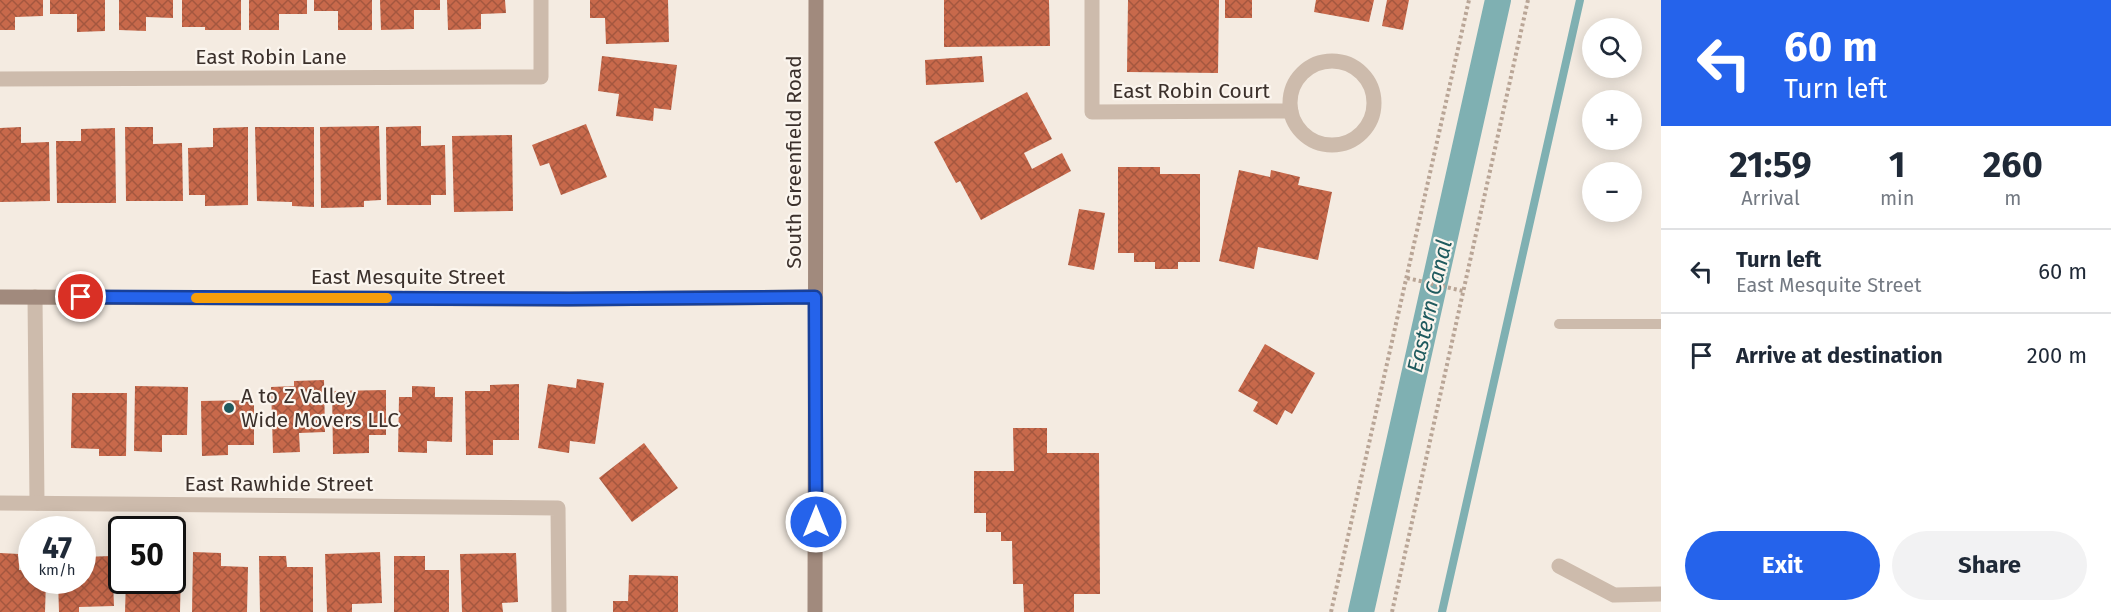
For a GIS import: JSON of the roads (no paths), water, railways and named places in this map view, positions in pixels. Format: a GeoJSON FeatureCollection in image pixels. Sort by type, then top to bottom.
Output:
{"type":"FeatureCollection","features":[{"type":"Feature","properties":{"kind":"street","name":"East Robin Lane"},"geometry":{"type":"LineString","coordinates":[[0,79],[542,77],[542,0]]}},
{"type":"Feature","properties":{"kind":"street","name":"South Greenfield Road"},"geometry":{"type":"LineString","coordinates":[[815,612],[816,0]]}},
{"type":"Feature","properties":{"kind":"street","name":"East Robin Court"},"geometry":{"type":"LineString","coordinates":[[1092,0],[1092,112],[1291,111]]}},
{"type":"Feature","properties":{"kind":"street","name":"East Robin Court"},"geometry":{"type":"LineString","coordinates":[[1327,61],[1341,62],[1364,75],[1371,87],[1374,101],[1370,121],[1357,137],[1344,143],[1330,145],[1317,142],[1305,135],[1296,124],[1291,111],[1292,91],[1302,73],[1314,65],[1327,61]]}},
{"type":"Feature","properties":{"kind":"street","name":"East Mesquite Street"},"geometry":{"type":"LineString","coordinates":[[0,297],[569,299],[815,297]]}},
{"type":"Feature","properties":{"kind":"street"},"geometry":{"type":"LineString","coordinates":[[35,297],[37,503]]}},
{"type":"Feature","properties":{"kind":"street","name":"East Rawhide Street"},"geometry":{"type":"LineString","coordinates":[[0,503],[558,508],[559,612]]}},
{"type":"Feature","properties":{"kind":"street"},"geometry":{"type":"LineString","coordinates":[[1559,566],[1614,595],[1661,594]]}},
{"type":"Feature","properties":{"kind":"lane"},"geometry":{"type":"LineString","coordinates":[[1559,324],[1661,324]]}},
{"type":"Feature","properties":{"kind":"waterway","name":"Eastern Canal"},"geometry":{"type":"LineString","coordinates":[[1361,612],[1498,0]]}},
{"type":"Feature","properties":{"kind":"waterway"},"geometry":{"type":"LineString","coordinates":[[1442,612],[1580,0]]}},
{"type":"Feature","properties":{"kind":"place","name":"A to Z Valley Wide Movers LLC"},"geometry":{"type":"Point","coordinates":[229,408]}}]}
